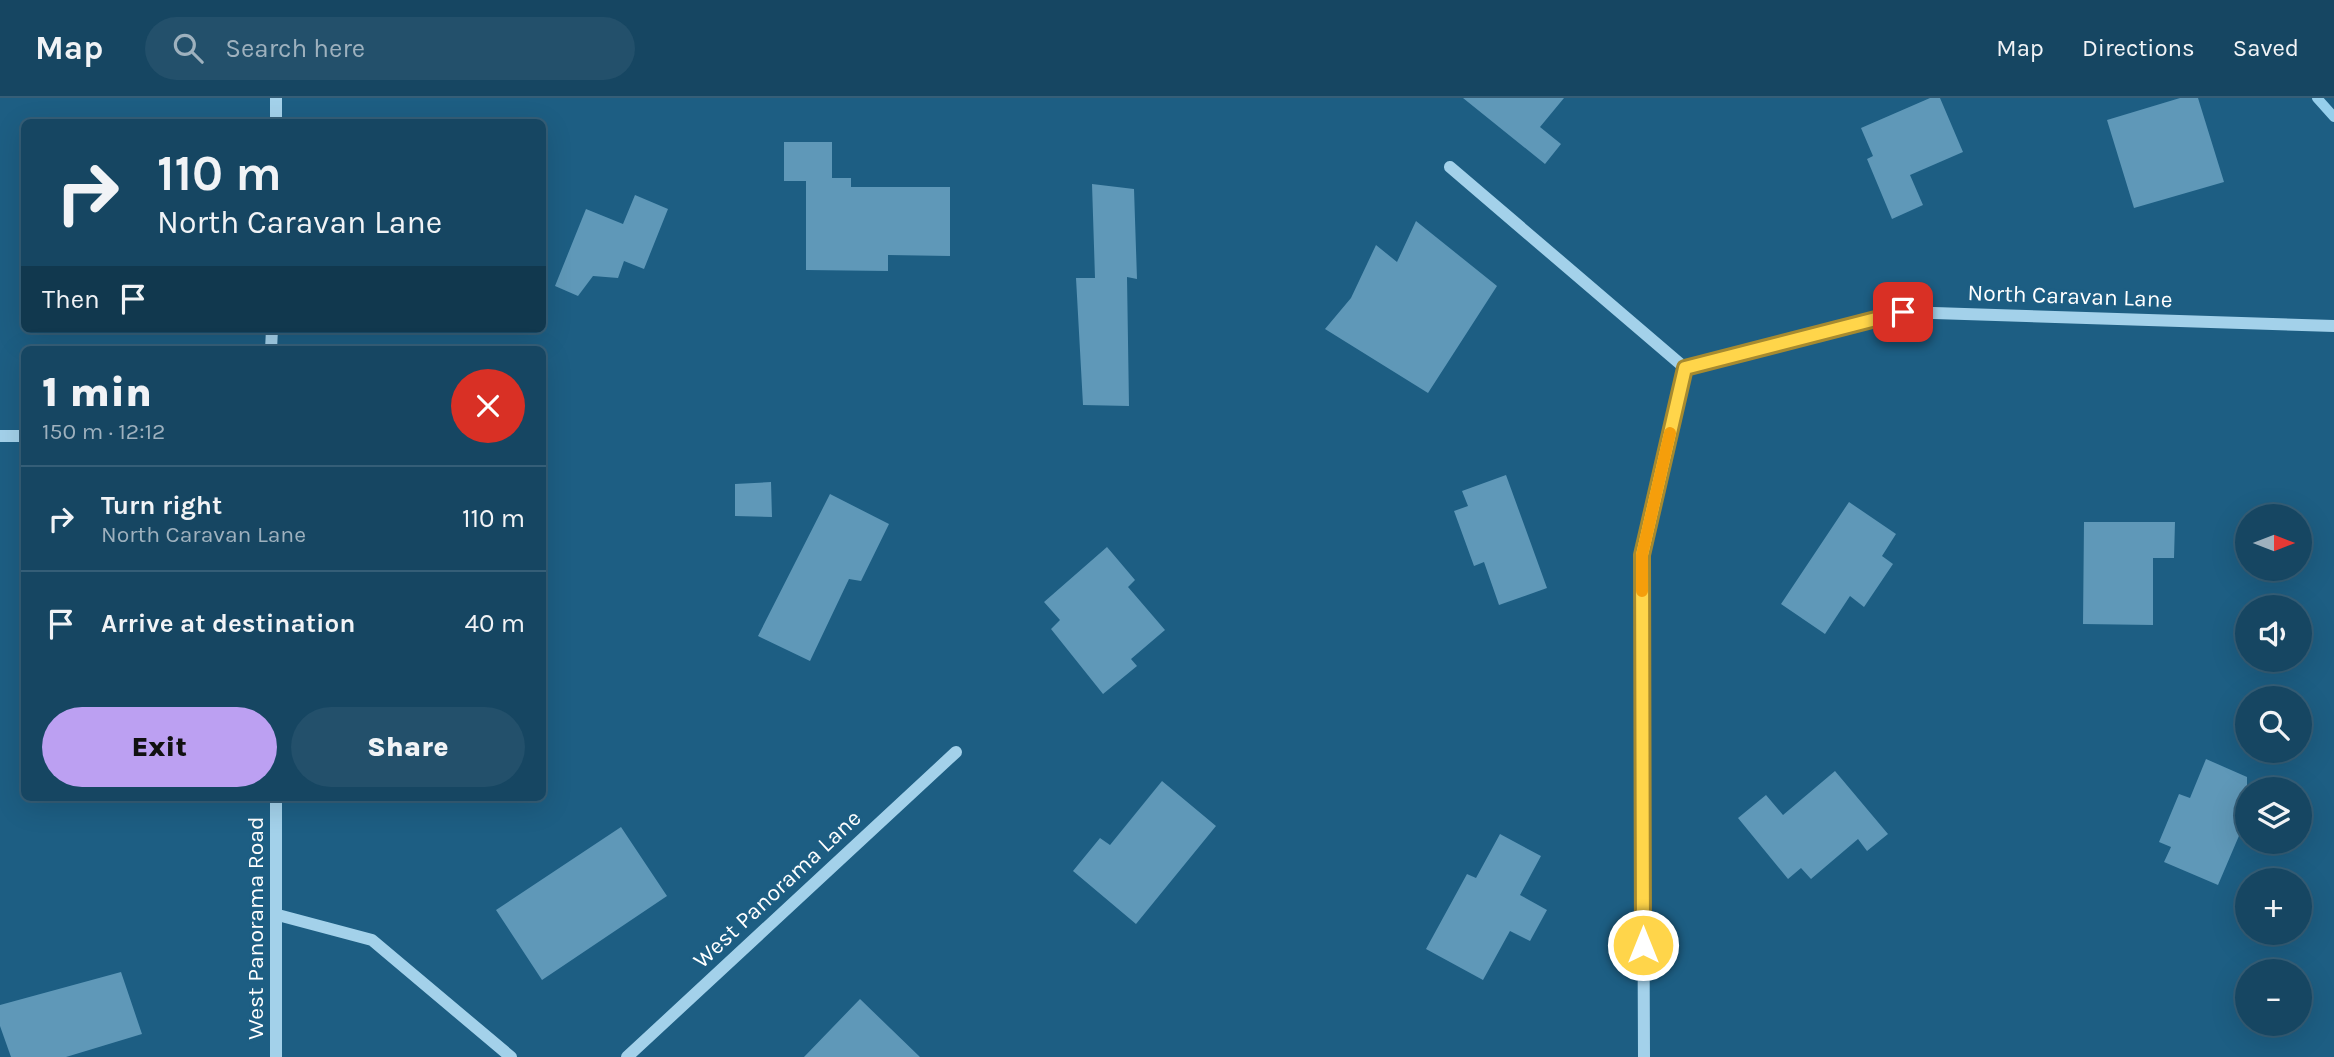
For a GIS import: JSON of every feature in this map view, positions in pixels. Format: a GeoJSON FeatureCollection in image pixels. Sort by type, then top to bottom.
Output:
{"type":"FeatureCollection","features":[{"type":"Feature","properties":{"kind":"street"},"geometry":{"type":"LineString","coordinates":[[276,98],[276,119]]}},
{"type":"Feature","properties":{"kind":"street"},"geometry":{"type":"LineString","coordinates":[[1450,167],[1685,368],[1642,555],[1644,1057]]}},
{"type":"Feature","properties":{"kind":"street","name":"North Caravan Lane"},"geometry":{"type":"LineString","coordinates":[[1685,368],[1903,312],[2334,326]]}},
{"type":"Feature","properties":{"kind":"street"},"geometry":{"type":"LineString","coordinates":[[0,436],[21,436]]}},
{"type":"Feature","properties":{"kind":"street","name":"West Panorama Lane"},"geometry":{"type":"LineString","coordinates":[[627,1057],[956,752]]}},
{"type":"Feature","properties":{"kind":"street","name":"West Panorama Road"},"geometry":{"type":"LineString","coordinates":[[276,801],[276,1057]]}},
{"type":"Feature","properties":{"kind":"street"},"geometry":{"type":"LineString","coordinates":[[278,915],[372,940],[511,1057]]}},
{"type":"Feature","properties":{"kind":"building"},"geometry":{"type":"Polygon","coordinates":[[[1463,98],[1564,98],[1540,127],[1561,144],[1545,164],[1463,98]]]}},
{"type":"Feature","properties":{"kind":"building"},"geometry":{"type":"Polygon","coordinates":[[[1930,98],[1940,98],[1963,152],[1910,175],[1923,205],[1892,219],[1867,159],[1873,156],[1861,128],[1930,98]]]}},
{"type":"Feature","properties":{"kind":"building"},"geometry":{"type":"Polygon","coordinates":[[[2180,98],[2198,98],[2224,182],[2134,208],[2107,120],[2180,98]]]}},
{"type":"Feature","properties":{"kind":"building"},"geometry":{"type":"Polygon","coordinates":[[[784,142],[832,142],[832,178],[851,178],[851,187],[950,187],[950,256],[888,255],[888,271],[806,270],[806,181],[784,181],[784,142]]]}},
{"type":"Feature","properties":{"kind":"building"},"geometry":{"type":"Polygon","coordinates":[[[1092,184],[1134,189],[1137,279],[1127,277],[1129,406],[1083,405],[1076,278],[1095,278],[1092,184]]]}},
{"type":"Feature","properties":{"kind":"building"},"geometry":{"type":"Polygon","coordinates":[[[635,195],[668,209],[644,269],[624,261],[618,278],[593,276],[578,296],[555,286],[586,209],[623,224],[635,195]]]}},
{"type":"Feature","properties":{"kind":"building"},"geometry":{"type":"Polygon","coordinates":[[[1416,221],[1497,286],[1428,393],[1325,329],[1351,298],[1376,245],[1397,262],[1416,221]]]}},
{"type":"Feature","properties":{"kind":"building"},"geometry":{"type":"Polygon","coordinates":[[[1506,475],[1547,588],[1499,605],[1484,562],[1474,566],[1454,511],[1468,506],[1462,491],[1506,475]]]}},
{"type":"Feature","properties":{"kind":"building"},"geometry":{"type":"Polygon","coordinates":[[[771,482],[772,517],[735,516],[735,484],[771,482]]]}},
{"type":"Feature","properties":{"kind":"building"},"geometry":{"type":"Polygon","coordinates":[[[830,494],[889,524],[861,581],[849,579],[810,661],[758,636],[830,494]]]}},
{"type":"Feature","properties":{"kind":"building"},"geometry":{"type":"Polygon","coordinates":[[[1849,502],[1896,534],[1882,556],[1893,564],[1864,607],[1850,596],[1825,634],[1781,604],[1849,502]]]}},
{"type":"Feature","properties":{"kind":"building"},"geometry":{"type":"Polygon","coordinates":[[[2084,522],[2175,522],[2174,558],[2153,558],[2153,625],[2083,624],[2084,522]]]}},
{"type":"Feature","properties":{"kind":"building"},"geometry":{"type":"Polygon","coordinates":[[[1107,547],[1135,580],[1128,587],[1165,630],[1131,659],[1137,666],[1103,694],[1051,629],[1060,620],[1044,602],[1107,547]]]}},
{"type":"Feature","properties":{"kind":"building"},"geometry":{"type":"Polygon","coordinates":[[[2206,759],[2247,777],[2235,777],[2235,845],[2218,885],[2164,862],[2171,847],[2159,842],[2179,794],[2190,798],[2206,759]]]}},
{"type":"Feature","properties":{"kind":"building"},"geometry":{"type":"Polygon","coordinates":[[[1835,771],[1888,834],[1867,851],[1858,839],[1811,879],[1801,868],[1788,879],[1738,818],[1766,795],[1783,815],[1835,771]]]}},
{"type":"Feature","properties":{"kind":"building"},"geometry":{"type":"Polygon","coordinates":[[[1162,781],[1216,826],[1136,924],[1073,871],[1100,838],[1110,845],[1162,781]]]}},
{"type":"Feature","properties":{"kind":"building"},"geometry":{"type":"Polygon","coordinates":[[[621,827],[667,896],[542,980],[496,910],[621,827]]]}},
{"type":"Feature","properties":{"kind":"building"},"geometry":{"type":"Polygon","coordinates":[[[1500,834],[1541,856],[1520,895],[1547,910],[1530,941],[1510,931],[1483,980],[1426,949],[1467,874],[1476,878],[1500,834]]]}},
{"type":"Feature","properties":{"kind":"building"},"geometry":{"type":"Polygon","coordinates":[[[121,972],[142,1034],[66,1057],[11,1057],[0,1026],[0,1005],[121,972]]]}},
{"type":"Feature","properties":{"kind":"building"},"geometry":{"type":"Polygon","coordinates":[[[860,999],[920,1057],[804,1057],[860,999]]]}},
{"type":"Feature","properties":{"kind":"waterway"},"geometry":{"type":"LineString","coordinates":[[2317,98],[2334,117]]}},
{"type":"Feature","properties":{"kind":"slow traffic"},"geometry":{"type":"LineString","coordinates":[[1642,591],[1642,555],[1670,433]]}},
{"type":"Feature","properties":{"kind":"route"},"geometry":{"type":"LineString","coordinates":[[1643,945],[1642,555],[1685,368],[1903,312]]}}]}
